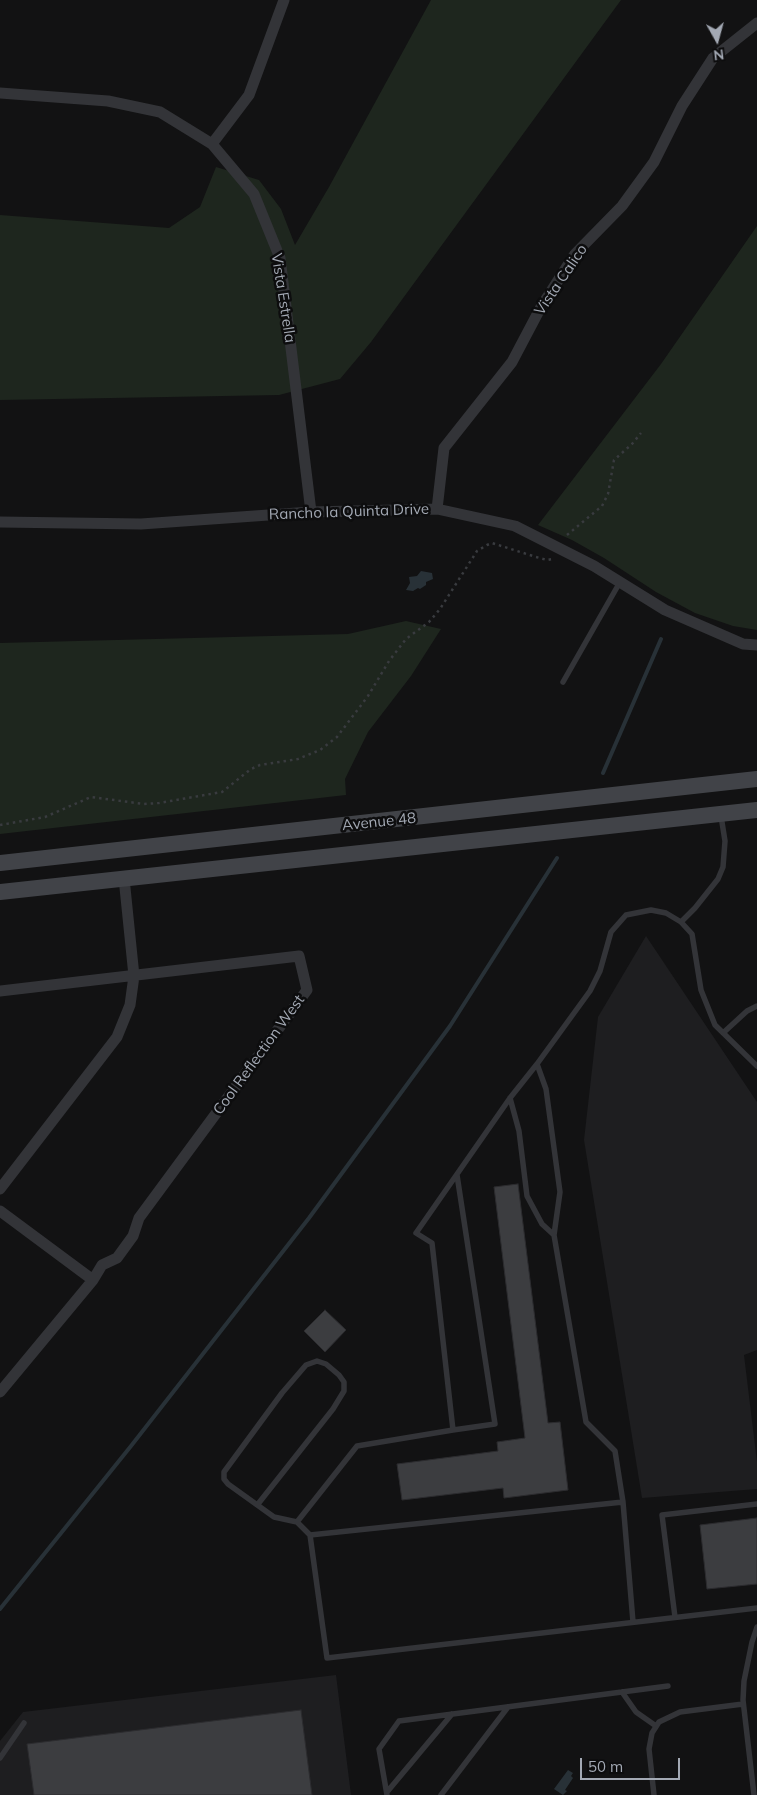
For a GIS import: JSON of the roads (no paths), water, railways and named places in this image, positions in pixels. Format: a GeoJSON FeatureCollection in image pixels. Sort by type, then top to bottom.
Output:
{"type":"FeatureCollection","features":[{"type":"Feature","properties":{"kind":"main road","name":"Avenue 48"},"geometry":{"type":"LineString","coordinates":[[0,864],[757,779]]}},
{"type":"Feature","properties":{"kind":"main road","name":"Avenue 48"},"geometry":{"type":"LineString","coordinates":[[0,892],[757,810]]}},
{"type":"Feature","properties":{"kind":"main road"},"geometry":{"type":"LineString","coordinates":[[120,850],[124,878]]}},
{"type":"Feature","properties":{"kind":"street"},"geometry":{"type":"LineString","coordinates":[[212,144],[249,95],[284,0]]}},
{"type":"Feature","properties":{"kind":"street","name":"Vista Calico"},"geometry":{"type":"LineString","coordinates":[[437,509],[444,448],[512,362],[541,307],[575,254],[622,206],[654,162],[682,106],[713,58],[757,23]]}},
{"type":"Feature","properties":{"kind":"street","name":"Vista Estrella"},"geometry":{"type":"LineString","coordinates":[[0,94],[108,101],[160,112],[212,144],[254,194],[280,258],[311,512]]}},
{"type":"Feature","properties":{"kind":"street","name":"Rancho la Quinta Drive"},"geometry":{"type":"LineString","coordinates":[[0,522],[141,524],[311,512],[437,509],[515,526],[594,566],[665,610],[742,644],[757,645]]}},
{"type":"Feature","properties":{"kind":"street"},"geometry":{"type":"LineString","coordinates":[[0,1189],[117,1037],[130,1004],[134,976],[124,878]]}},
{"type":"Feature","properties":{"kind":"street","name":"Cool Reflection West"},"geometry":{"type":"LineString","coordinates":[[0,990],[299,956],[307,990],[139,1218],[133,1236],[117,1258],[102,1265],[93,1280],[0,1392]]}},
{"type":"Feature","properties":{"kind":"street"},"geometry":{"type":"LineString","coordinates":[[0,1211],[93,1280]]}},
{"type":"Feature","properties":{"kind":"lane"},"geometry":{"type":"LineString","coordinates":[[563,682],[620,582]]}},
{"type":"Feature","properties":{"kind":"lane"},"geometry":{"type":"LineString","coordinates":[[681,922],[712,886],[723,867],[726,841],[721,814]]}},
{"type":"Feature","properties":{"kind":"lane"},"geometry":{"type":"LineString","coordinates":[[452,1430],[432,1243],[416,1233],[510,1098],[590,991],[600,971],[611,932],[626,915],[651,910],[666,913],[681,922],[692,934],[701,990],[716,1025],[757,1066]]}},
{"type":"Feature","properties":{"kind":"lane"},"geometry":{"type":"LineString","coordinates":[[723,1033],[748,1011],[757,1006]]}},
{"type":"Feature","properties":{"kind":"lane"},"geometry":{"type":"LineString","coordinates":[[537,1064],[546,1089],[560,1192],[554,1235],[586,1422],[615,1451],[623,1502],[633,1622]]}},
{"type":"Feature","properties":{"kind":"lane"},"geometry":{"type":"LineString","coordinates":[[510,1098],[519,1131],[527,1196],[542,1224],[554,1235]]}},
{"type":"Feature","properties":{"kind":"lane"},"geometry":{"type":"LineString","coordinates":[[297,1522],[357,1446],[495,1424],[457,1175]]}},
{"type":"Feature","properties":{"kind":"lane"},"geometry":{"type":"LineString","coordinates":[[258,1504],[333,1409],[344,1391],[344,1382],[339,1375],[326,1364],[317,1361],[306,1365],[282,1392],[224,1472],[224,1479],[228,1484],[274,1517],[297,1522],[310,1535],[327,1658],[757,1608]]}},
{"type":"Feature","properties":{"kind":"lane"},"geometry":{"type":"LineString","coordinates":[[310,1535],[623,1502]]}},
{"type":"Feature","properties":{"kind":"lane"},"geometry":{"type":"LineString","coordinates":[[675,1617],[662,1515],[757,1504]]}},
{"type":"Feature","properties":{"kind":"lane"},"geometry":{"type":"LineString","coordinates":[[754,1795],[743,1704],[744,1681],[757,1627]]}},
{"type":"Feature","properties":{"kind":"lane"},"geometry":{"type":"LineString","coordinates":[[387,1794],[379,1749],[399,1721],[668,1686]]}},
{"type":"Feature","properties":{"kind":"lane"},"geometry":{"type":"LineString","coordinates":[[622,1692],[636,1712],[656,1726]]}},
{"type":"Feature","properties":{"kind":"lane"},"geometry":{"type":"LineString","coordinates":[[654,1795],[649,1749],[652,1733],[659,1722],[680,1712],[743,1704]]}},
{"type":"Feature","properties":{"kind":"lane"},"geometry":{"type":"LineString","coordinates":[[441,1795],[508,1707]]}},
{"type":"Feature","properties":{"kind":"lane"},"geometry":{"type":"LineString","coordinates":[[387,1794],[452,1714]]}},
{"type":"Feature","properties":{"kind":"lane"},"geometry":{"type":"LineString","coordinates":[[0,1758],[24,1723]]}},
{"type":"Feature","properties":{"kind":"waterway"},"geometry":{"type":"LineString","coordinates":[[603,773],[661,639]]}},
{"type":"Feature","properties":{"kind":"waterway"},"geometry":{"type":"LineString","coordinates":[[0,1609],[131,1446],[309,1218],[450,1026],[557,858]]}}]}
